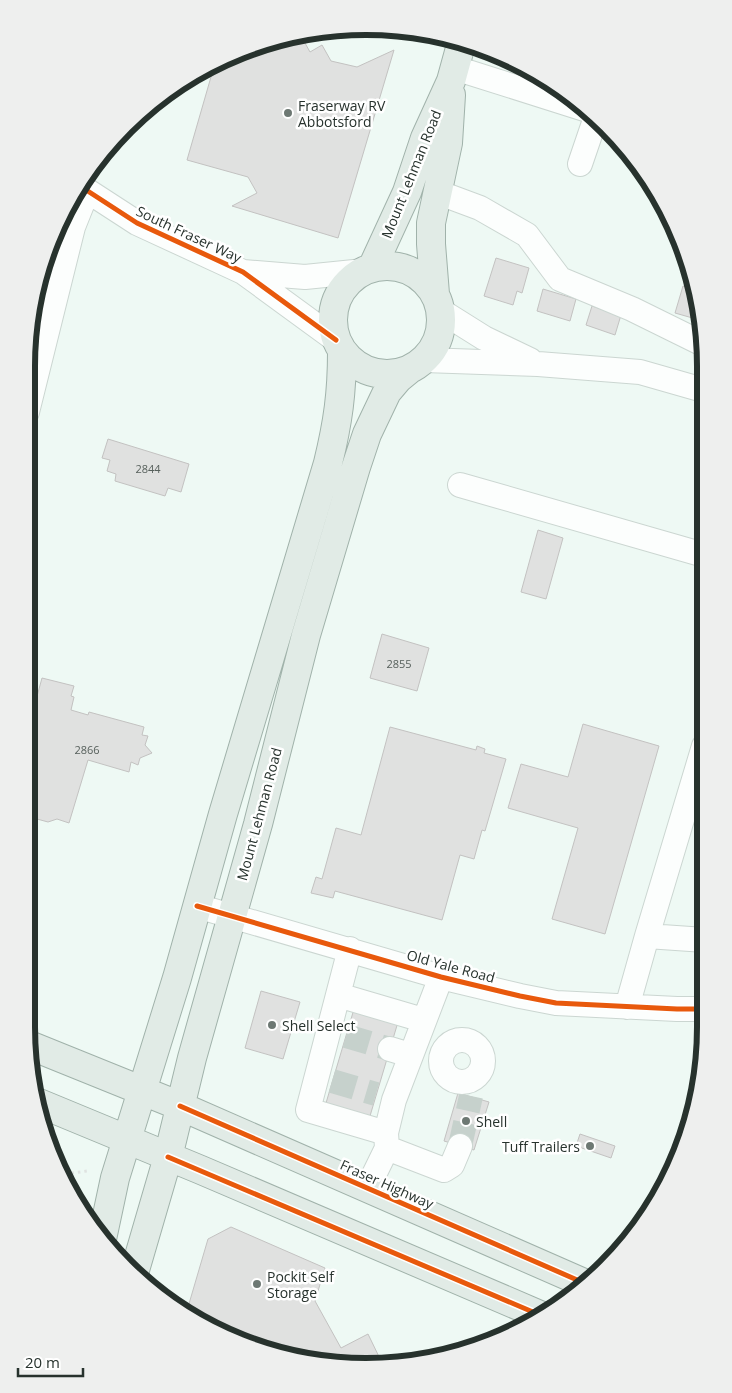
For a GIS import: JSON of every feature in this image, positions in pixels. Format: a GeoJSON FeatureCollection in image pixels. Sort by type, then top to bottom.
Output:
{"type":"FeatureCollection","features":[{"type":"Feature","properties":{"kind":"main road","name":"Mount Lehman Road"},"geometry":{"type":"LineString","coordinates":[[368,270],[397,215],[415,172],[425,138],[453,74],[460,49]]}},
{"type":"Feature","properties":{"kind":"main road","name":"Mount Lehman Road"},"geometry":{"type":"LineString","coordinates":[[438,302],[430,232],[448,143],[453,74]]}},
{"type":"Feature","properties":{"kind":"main road"},"geometry":{"type":"LineString","coordinates":[[104,1230],[115,1178],[143,1090],[328,463],[343,383],[339,346],[332,323],[334,305],[342,288],[355,276],[368,270],[390,266],[408,270],[423,280],[438,302],[441,330],[435,346],[417,365],[392,374],[375,373],[359,367],[339,346]]}},
{"type":"Feature","properties":{"kind":"main road","name":"Mount Lehman Road"},"geometry":{"type":"LineString","coordinates":[[136,1265],[168,1157],[192,1058],[258,824],[306,635],[362,450],[386,392],[398,379],[417,365]]}},
{"type":"Feature","properties":{"kind":"main road","name":"Fraser Highway"},"geometry":{"type":"LineString","coordinates":[[36,1048],[143,1090],[579,1281]]}},
{"type":"Feature","properties":{"kind":"main road"},"geometry":{"type":"LineString","coordinates":[[44,1105],[534,1313]]}},
{"type":"Feature","properties":{"kind":"street"},"geometry":{"type":"LineString","coordinates":[[453,74],[572,107]]}},
{"type":"Feature","properties":{"kind":"street"},"geometry":{"type":"LineString","coordinates":[[580,164],[593,126]]}},
{"type":"Feature","properties":{"kind":"street","name":"South Fraser Way"},"geometry":{"type":"LineString","coordinates":[[85,190],[136,223],[243,272],[339,346]]}},
{"type":"Feature","properties":{"kind":"street"},"geometry":{"type":"LineString","coordinates":[[437,192],[480,208],[527,235],[560,279],[632,309],[696,340]]}},
{"type":"Feature","properties":{"kind":"street"},"geometry":{"type":"LineString","coordinates":[[35,364],[50,275],[73,227],[81,197]]}},
{"type":"Feature","properties":{"kind":"street","name":"South Fraser Way"},"geometry":{"type":"LineString","coordinates":[[243,272],[305,277],[368,270]]}},
{"type":"Feature","properties":{"kind":"street"},"geometry":{"type":"LineString","coordinates":[[438,302],[484,338],[538,364]]}},
{"type":"Feature","properties":{"kind":"street"},"geometry":{"type":"LineString","coordinates":[[417,365],[538,364],[640,372],[697,388]]}},
{"type":"Feature","properties":{"kind":"street"},"geometry":{"type":"LineString","coordinates":[[460,486],[697,552]]}},
{"type":"Feature","properties":{"kind":"street"},"geometry":{"type":"LineString","coordinates":[[627,1007],[697,769]]}},
{"type":"Feature","properties":{"kind":"street","name":"Old Yale Road"},"geometry":{"type":"LineString","coordinates":[[197,906],[441,977],[556,1003],[697,1009]]}},
{"type":"Feature","properties":{"kind":"street"},"geometry":{"type":"LineString","coordinates":[[647,936],[697,939]]}},
{"type":"Feature","properties":{"kind":"street"},"geometry":{"type":"LineString","coordinates":[[350,949],[338,995],[337,1034],[324,1079],[308,1110],[386,1141],[444,1170],[452,1165],[460,1146]]}},
{"type":"Feature","properties":{"kind":"street"},"geometry":{"type":"LineString","coordinates":[[368,1187],[386,1141],[385,1097],[441,977]]}},
{"type":"Feature","properties":{"kind":"street"},"geometry":{"type":"LineString","coordinates":[[338,995],[410,1040],[451,1043],[446,1047],[441,1060],[444,1072],[449,1078],[468,1082],[473,1087]]}},
{"type":"Feature","properties":{"kind":"path"},"geometry":{"type":"LineString","coordinates":[[69,1173],[87,1171]]}},
{"type":"Feature","properties":{"kind":"building","name":"Fraserway RV Abbotsford"},"geometry":{"type":"Polygon","coordinates":[[[304,41],[310,52],[322,45],[331,61],[357,67],[394,50],[338,238],[232,206],[257,193],[248,177],[187,160],[212,73],[239,60],[280,46],[304,41]]]}},
{"type":"Feature","properties":{"kind":"building"},"geometry":{"type":"Polygon","coordinates":[[[496,258],[529,268],[522,293],[517,291],[513,305],[484,296],[496,258]]]}},
{"type":"Feature","properties":{"kind":"building"},"geometry":{"type":"Polygon","coordinates":[[[683,286],[688,288],[693,318],[675,313],[683,286]]]}},
{"type":"Feature","properties":{"kind":"building"},"geometry":{"type":"Polygon","coordinates":[[[543,289],[576,299],[570,321],[537,311],[543,289]]]}},
{"type":"Feature","properties":{"kind":"building"},"geometry":{"type":"Polygon","coordinates":[[[592,306],[621,315],[615,335],[586,325],[592,306]]]}},
{"type":"Feature","properties":{"kind":"building"},"geometry":{"type":"Polygon","coordinates":[[[108,439],[189,464],[181,492],[168,488],[165,496],[115,481],[116,474],[107,471],[110,460],[102,458],[108,439]]]}},
{"type":"Feature","properties":{"kind":"building"},"geometry":{"type":"Polygon","coordinates":[[[538,530],[563,538],[546,599],[521,592],[538,530]]]}},
{"type":"Feature","properties":{"kind":"building"},"geometry":{"type":"Polygon","coordinates":[[[382,634],[429,648],[417,691],[370,678],[382,634]]]}},
{"type":"Feature","properties":{"kind":"building"},"geometry":{"type":"Polygon","coordinates":[[[42,678],[74,686],[71,696],[74,697],[71,710],[88,715],[89,712],[144,727],[142,735],[148,736],[145,745],[152,753],[140,758],[138,765],[131,762],[129,772],[88,760],[69,823],[57,819],[48,822],[35,818],[35,704],[42,678]]]}},
{"type":"Feature","properties":{"kind":"building"},"geometry":{"type":"Polygon","coordinates":[[[583,724],[659,746],[605,934],[552,919],[578,828],[508,808],[521,764],[568,777],[583,724]]]}},
{"type":"Feature","properties":{"kind":"building"},"geometry":{"type":"Polygon","coordinates":[[[390,727],[476,750],[477,746],[485,749],[484,753],[506,759],[485,831],[482,830],[474,859],[460,855],[442,920],[335,891],[333,898],[311,893],[316,877],[322,879],[336,828],[361,835],[390,727]]]}},
{"type":"Feature","properties":{"kind":"building","name":"Shell Select"},"geometry":{"type":"Polygon","coordinates":[[[261,991],[300,1002],[283,1059],[245,1048],[261,991]]]}},
{"type":"Feature","properties":{"kind":"building"},"geometry":{"type":"Polygon","coordinates":[[[354,1009],[398,1022],[370,1116],[326,1103],[354,1009]]]}},
{"type":"Feature","properties":{"kind":"building","name":"Shell"},"geometry":{"type":"Polygon","coordinates":[[[458,1093],[489,1102],[474,1150],[444,1141],[458,1093]]]}},
{"type":"Feature","properties":{"kind":"building"},"geometry":{"type":"Polygon","coordinates":[[[580,1134],[615,1146],[611,1158],[576,1146],[580,1134]]]}},
{"type":"Feature","properties":{"kind":"building","name":"Pockit Self Storage"},"geometry":{"type":"Polygon","coordinates":[[[231,1227],[325,1268],[315,1301],[341,1348],[368,1334],[379,1357],[323,1355],[280,1347],[239,1333],[188,1306],[208,1239],[231,1227]]]}},
{"type":"Feature","properties":{"kind":"tunnel"},"geometry":{"type":"LineString","coordinates":[[346,1036],[390,1049]]}},
{"type":"Feature","properties":{"kind":"tunnel"},"geometry":{"type":"LineString","coordinates":[[332,1081],[376,1094]]}},
{"type":"Feature","properties":{"kind":"tunnel"},"geometry":{"type":"LineString","coordinates":[[460,1146],[471,1096]]}},
{"type":"Feature","properties":{"kind":"cycle path"},"geometry":{"type":"LineString","coordinates":[[86,190],[137,223],[243,272],[336,340]]}},
{"type":"Feature","properties":{"kind":"cycle path"},"geometry":{"type":"LineString","coordinates":[[197,906],[441,977],[520,996],[556,1003],[697,1009]]}},
{"type":"Feature","properties":{"kind":"cycle path"},"geometry":{"type":"LineString","coordinates":[[180,1106],[579,1281]]}},
{"type":"Feature","properties":{"kind":"cycle path"},"geometry":{"type":"LineString","coordinates":[[168,1157],[534,1313]]}},
{"type":"Feature","properties":{"kind":"place","name":"Fraserway RV Abbotsford"},"geometry":{"type":"Point","coordinates":[288,113]}},
{"type":"Feature","properties":{"kind":"place","name":"Shell Select"},"geometry":{"type":"Point","coordinates":[272,1025]}},
{"type":"Feature","properties":{"kind":"place","name":"Shell"},"geometry":{"type":"Point","coordinates":[466,1121]}},
{"type":"Feature","properties":{"kind":"place","name":"Tuff Trailers"},"geometry":{"type":"Point","coordinates":[590,1146]}},
{"type":"Feature","properties":{"kind":"place","name":"Pockit Self Storage"},"geometry":{"type":"Point","coordinates":[257,1284]}}]}
